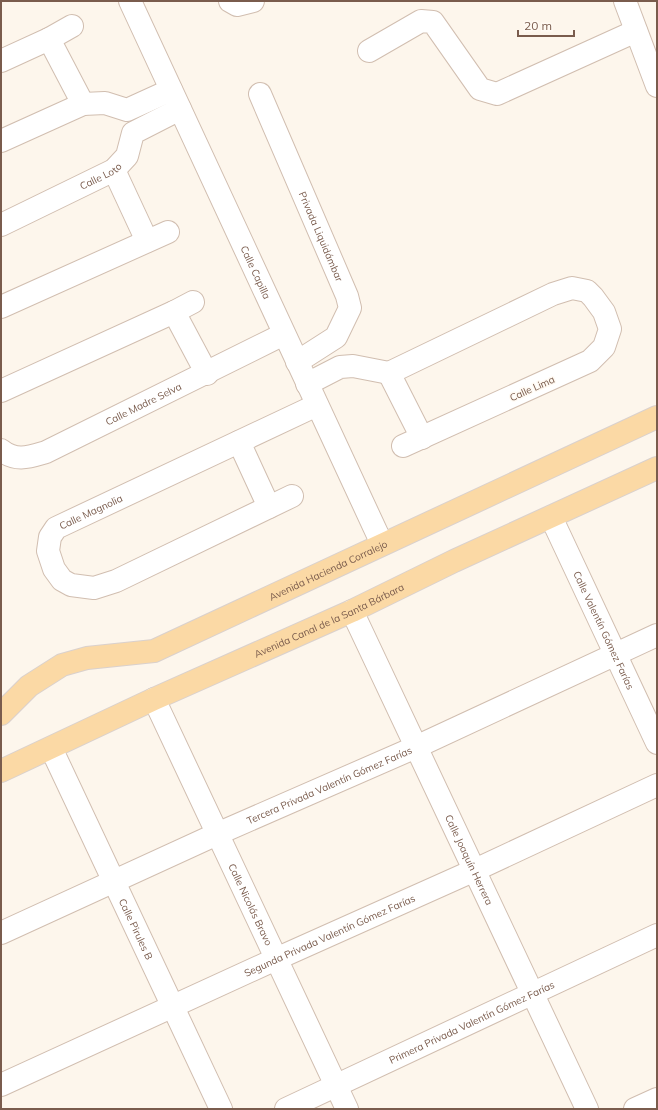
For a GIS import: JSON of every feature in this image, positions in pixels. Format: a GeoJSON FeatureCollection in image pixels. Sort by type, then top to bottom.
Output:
{"type":"FeatureCollection","features":[{"type":"Feature","properties":{"kind":"main road","name":"Avenida Hacienda Corralejo"},"geometry":{"type":"LineString","coordinates":[[1,714],[29,686],[62,665],[87,658],[154,651],[657,416]]}},
{"type":"Feature","properties":{"kind":"main road","name":"Avenida Canal de la Santa Bárbara"},"geometry":{"type":"LineString","coordinates":[[1,771],[154,699],[352,611],[454,561],[657,468]]}},
{"type":"Feature","properties":{"kind":"street","name":"Calle Capilla"},"geometry":{"type":"LineString","coordinates":[[130,1],[382,544]]}},
{"type":"Feature","properties":{"kind":"street"},"geometry":{"type":"LineString","coordinates":[[230,1],[237,5],[253,1]]}},
{"type":"Feature","properties":{"kind":"street"},"geometry":{"type":"LineString","coordinates":[[625,1],[657,86]]}},
{"type":"Feature","properties":{"kind":"street"},"geometry":{"type":"LineString","coordinates":[[369,51],[421,21],[433,22],[480,89],[497,94],[636,31]]}},
{"type":"Feature","properties":{"kind":"street"},"geometry":{"type":"LineString","coordinates":[[1,61],[49,39],[72,26]]}},
{"type":"Feature","properties":{"kind":"street"},"geometry":{"type":"LineString","coordinates":[[49,39],[83,104]]}},
{"type":"Feature","properties":{"kind":"street","name":"Privada Liquidámbar"},"geometry":{"type":"LineString","coordinates":[[260,94],[347,296],[350,308],[336,337],[297,362]]}},
{"type":"Feature","properties":{"kind":"street"},"geometry":{"type":"LineString","coordinates":[[1,141],[83,104],[105,102],[127,110],[176,99]]}},
{"type":"Feature","properties":{"kind":"street","name":"Calle Loto"},"geometry":{"type":"LineString","coordinates":[[1,225],[114,170],[127,156],[133,133],[176,99]]}},
{"type":"Feature","properties":{"kind":"street"},"geometry":{"type":"LineString","coordinates":[[114,170],[147,241]]}},
{"type":"Feature","properties":{"kind":"street"},"geometry":{"type":"LineString","coordinates":[[1,307],[168,232]]}},
{"type":"Feature","properties":{"kind":"street","name":"Calle Lima"},"geometry":{"type":"LineString","coordinates":[[572,288],[587,291],[594,297],[604,312],[610,329],[604,347],[590,361],[412,442],[389,373],[553,294],[572,288]]}},
{"type":"Feature","properties":{"kind":"street"},"geometry":{"type":"LineString","coordinates":[[1,391],[183,307],[207,374]]}},
{"type":"Feature","properties":{"kind":"street","name":"Calle Madre Selva"},"geometry":{"type":"LineString","coordinates":[[1,450],[14,458],[31,457],[46,452],[207,374],[284,334]]}},
{"type":"Feature","properties":{"kind":"street"},"geometry":{"type":"LineString","coordinates":[[307,384],[340,367],[353,366],[389,373]]}},
{"type":"Feature","properties":{"kind":"street","name":"Calle Magnolia"},"geometry":{"type":"LineString","coordinates":[[292,496],[116,581],[94,588],[71,585],[62,580],[54,569],[48,551],[50,537],[56,528],[317,405]]}},
{"type":"Feature","properties":{"kind":"street"},"geometry":{"type":"LineString","coordinates":[[239,442],[269,507]]}},
{"type":"Feature","properties":{"kind":"street","name":"Calle Valentín Gómez Farías"},"geometry":{"type":"LineString","coordinates":[[551,516],[657,743]]}},
{"type":"Feature","properties":{"kind":"street","name":"Calle Joaquín Herrera"},"geometry":{"type":"LineString","coordinates":[[352,611],[587,1109]]}},
{"type":"Feature","properties":{"kind":"street","name":"Tercera Privada Valentín Gómez Farías"},"geometry":{"type":"LineString","coordinates":[[1,933],[217,834],[416,747],[657,635]]}},
{"type":"Feature","properties":{"kind":"street","name":"Calle Nicolás Bravo"},"geometry":{"type":"LineString","coordinates":[[154,699],[347,1109]]}},
{"type":"Feature","properties":{"kind":"street","name":"Calle Pirules B"},"geometry":{"type":"LineString","coordinates":[[51,748],[221,1109]]}},
{"type":"Feature","properties":{"kind":"street","name":"Segunda Privada Valentín Gómez Farías"},"geometry":{"type":"LineString","coordinates":[[1,1085],[475,870],[657,785]]}},
{"type":"Feature","properties":{"kind":"street","name":"Primera Privada Valentín Gómez Farías"},"geometry":{"type":"LineString","coordinates":[[286,1109],[657,935]]}},
{"type":"Feature","properties":{"kind":"street"},"geometry":{"type":"LineString","coordinates":[[635,1109],[657,1099]]}}]}
